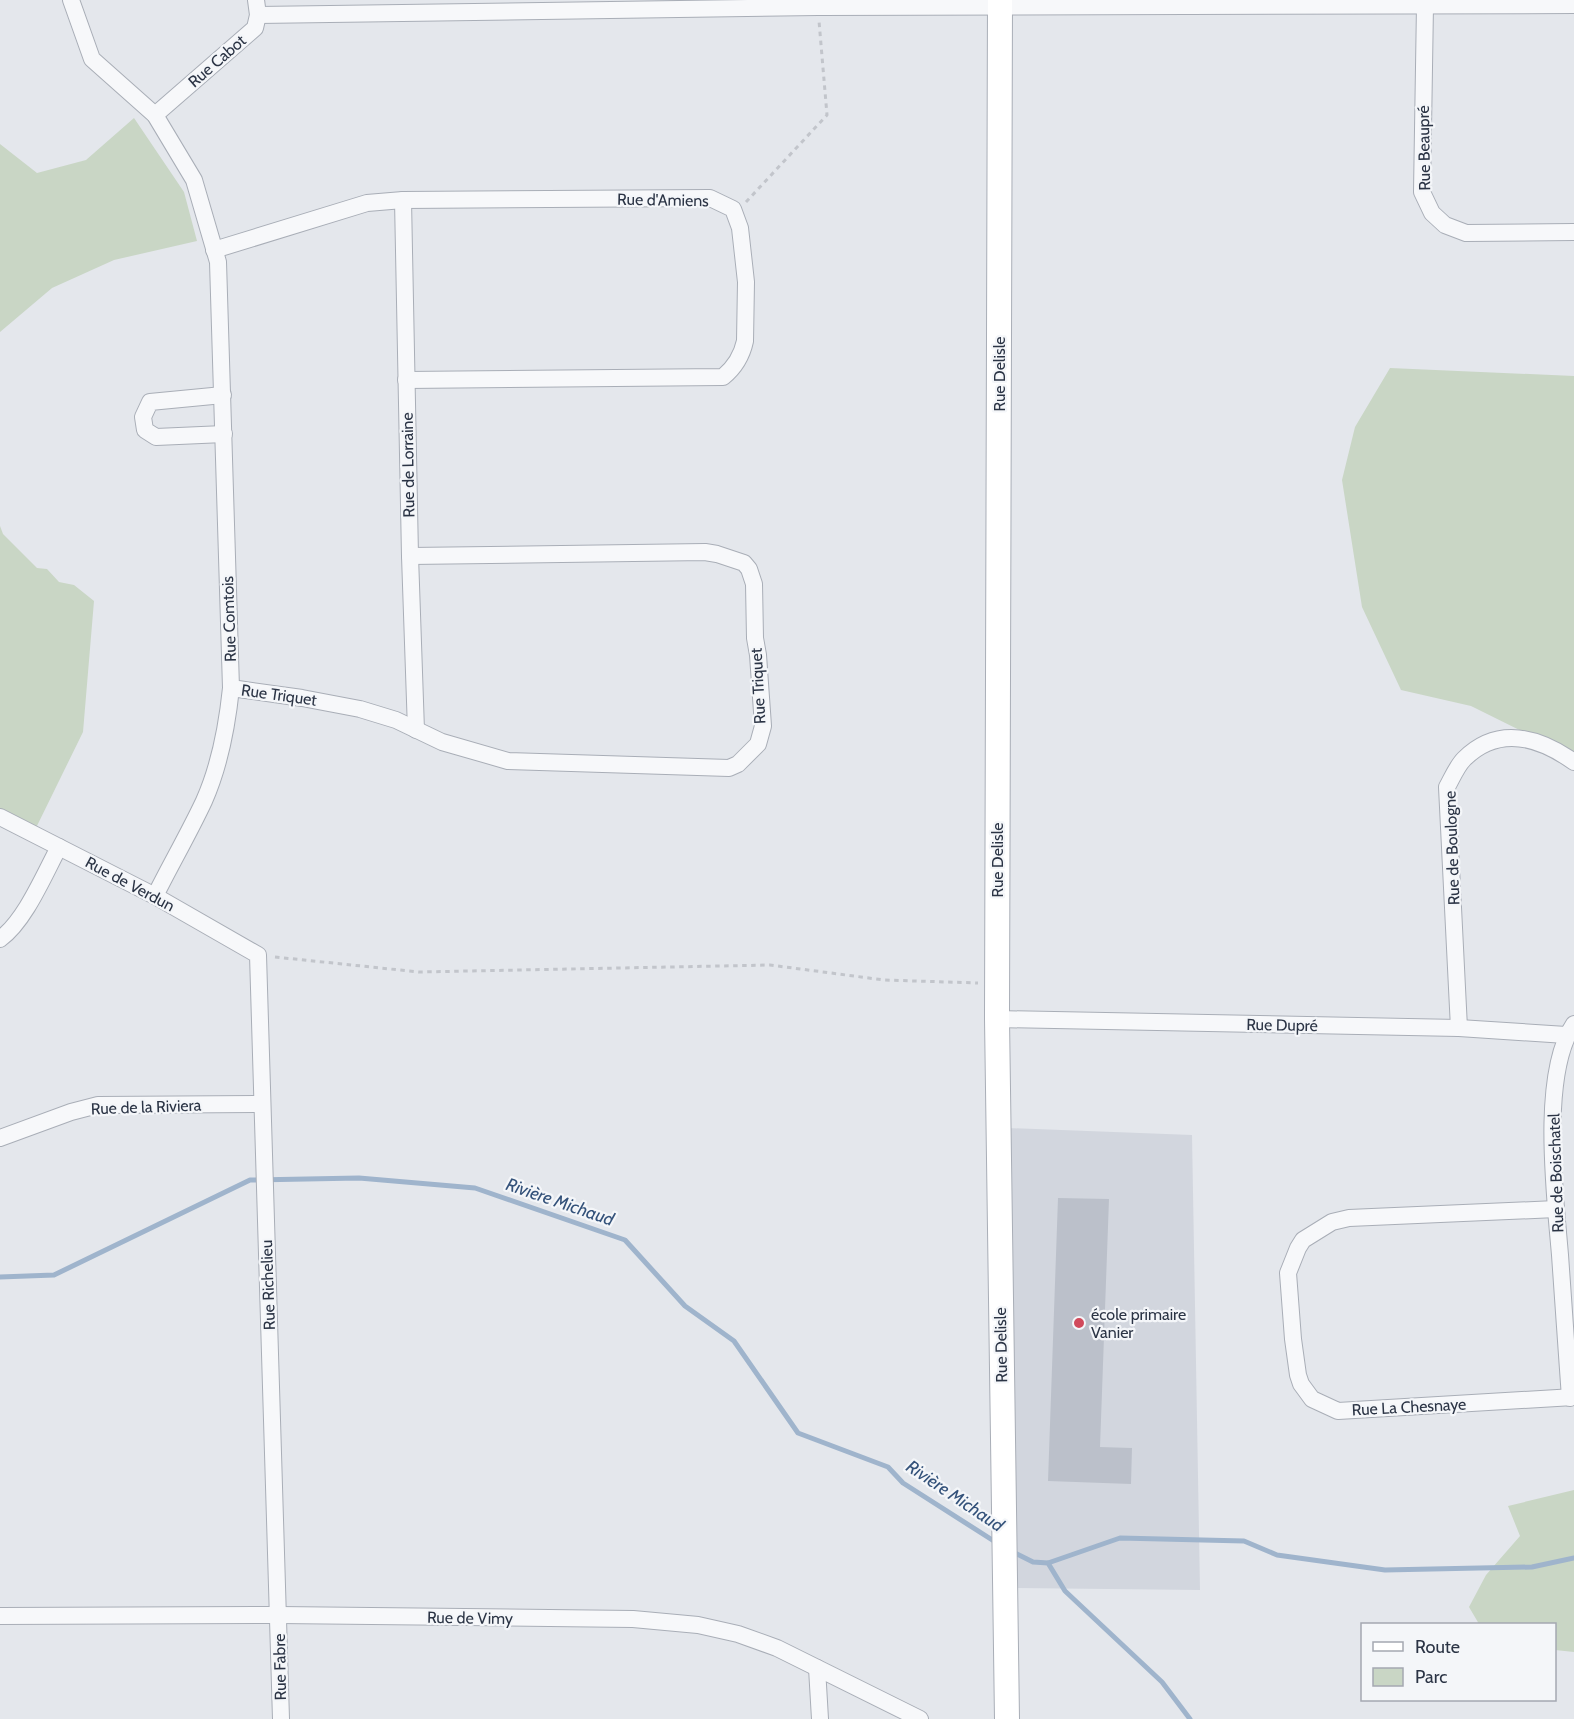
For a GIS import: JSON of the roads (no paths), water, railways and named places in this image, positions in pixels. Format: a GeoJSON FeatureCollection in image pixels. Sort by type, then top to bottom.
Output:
{"type":"FeatureCollection","features":[{"type":"Feature","properties":{"kind":"street","name":"Rue Comtois"},"geometry":{"type":"LineString","coordinates":[[71,0],[92,59],[155,115],[194,180],[218,262],[231,688],[227,728],[211,782],[155,896]]}},
{"type":"Feature","properties":{"kind":"street","name":"Rue Cabot"},"geometry":{"type":"LineString","coordinates":[[155,115],[255,28],[257,8],[749,4],[818,7],[1000,4],[1574,4]]}},
{"type":"Feature","properties":{"kind":"street","name":"Rue Delisle"},"geometry":{"type":"LineString","coordinates":[[1000,4],[997,1019],[1007,1719]]}},
{"type":"Feature","properties":{"kind":"street","name":"Rue Beaupré"},"geometry":{"type":"LineString","coordinates":[[1425,5],[1422,192],[1432,213],[1445,225],[1467,233],[1574,232]]}},
{"type":"Feature","properties":{"kind":"street","name":"Rue d'Amiens"},"geometry":{"type":"LineString","coordinates":[[214,250],[367,203],[404,200],[710,198],[733,209],[740,228],[746,282],[745,341],[743,350],[729,372],[723,376],[406,380]]}},
{"type":"Feature","properties":{"kind":"street","name":"Rue de Lorraine"},"geometry":{"type":"LineString","coordinates":[[404,200],[406,380],[416,730]]}},
{"type":"Feature","properties":{"kind":"street"},"geometry":{"type":"LineString","coordinates":[[222,395],[150,402],[143,417],[145,430],[156,437],[224,435]]}},
{"type":"Feature","properties":{"kind":"street","name":"Rue Triquet"},"geometry":{"type":"LineString","coordinates":[[231,688],[360,709],[396,720],[442,742],[508,761],[729,768],[738,764],[758,744],[763,726],[759,655],[755,638],[754,584],[749,569],[744,563],[705,552],[410,556]]}},
{"type":"Feature","properties":{"kind":"street","name":"Rue de Boulogne"},"geometry":{"type":"LineString","coordinates":[[1459,1028],[1448,787],[1462,760],[1481,745],[1502,737],[1527,739],[1555,748],[1574,762]]}},
{"type":"Feature","properties":{"kind":"street","name":"Rue de Verdun"},"geometry":{"type":"LineString","coordinates":[[0,817],[155,896],[258,955]]}},
{"type":"Feature","properties":{"kind":"street"},"geometry":{"type":"LineString","coordinates":[[0,939],[9,933],[20,918],[59,847]]}},
{"type":"Feature","properties":{"kind":"street","name":"Rue Richelieu"},"geometry":{"type":"LineString","coordinates":[[258,955],[279,1614]]}},
{"type":"Feature","properties":{"kind":"street","name":"Rue Dupré"},"geometry":{"type":"LineString","coordinates":[[997,1019],[1570,1030]]}},
{"type":"Feature","properties":{"kind":"street","name":"Rue de Boischatel"},"geometry":{"type":"LineString","coordinates":[[1570,1030],[1556,1074],[1552,1124],[1556,1209],[1572,1397]]}},
{"type":"Feature","properties":{"kind":"street","name":"Rue de la Riviera"},"geometry":{"type":"LineString","coordinates":[[0,1138],[71,1112],[98,1105],[261,1104]]}},
{"type":"Feature","properties":{"kind":"street","name":"Rue La Chesnaye"},"geometry":{"type":"LineString","coordinates":[[1556,1209],[1349,1218],[1332,1222],[1303,1240],[1288,1273],[1288,1289],[1293,1339],[1301,1384],[1312,1399],[1338,1412],[1572,1397]]}},
{"type":"Feature","properties":{"kind":"street","name":"Rue de Vimy"},"geometry":{"type":"LineString","coordinates":[[0,1616],[279,1614],[633,1619],[698,1625],[738,1634],[777,1648],[920,1719]]}},
{"type":"Feature","properties":{"kind":"street","name":"Rue Fabre"},"geometry":{"type":"LineString","coordinates":[[279,1614],[281,1719]]}},
{"type":"Feature","properties":{"kind":"street"},"geometry":{"type":"LineString","coordinates":[[817,1668],[820,1719]]}},
{"type":"Feature","properties":{"kind":"waterway","name":"Rivière Michaud"},"geometry":{"type":"LineString","coordinates":[[0,1277],[54,1275],[250,1180],[359,1178],[475,1188],[625,1240],[685,1306],[734,1341],[798,1433],[888,1467],[903,1483],[997,1543]]}},
{"type":"Feature","properties":{"kind":"waterway"},"geometry":{"type":"LineString","coordinates":[[1048,1563],[1120,1538],[1244,1541],[1277,1555],[1385,1570],[1532,1567],[1574,1558]]}},
{"type":"Feature","properties":{"kind":"waterway","name":"Rivière Michaud"},"geometry":{"type":"LineString","coordinates":[[1013,1552],[1033,1562],[1048,1563],[1065,1591],[1162,1682],[1190,1719]]}},
{"type":"Feature","properties":{"kind":"place","name":"école primaire Vanier"},"geometry":{"type":"Point","coordinates":[1079,1323]}}]}
